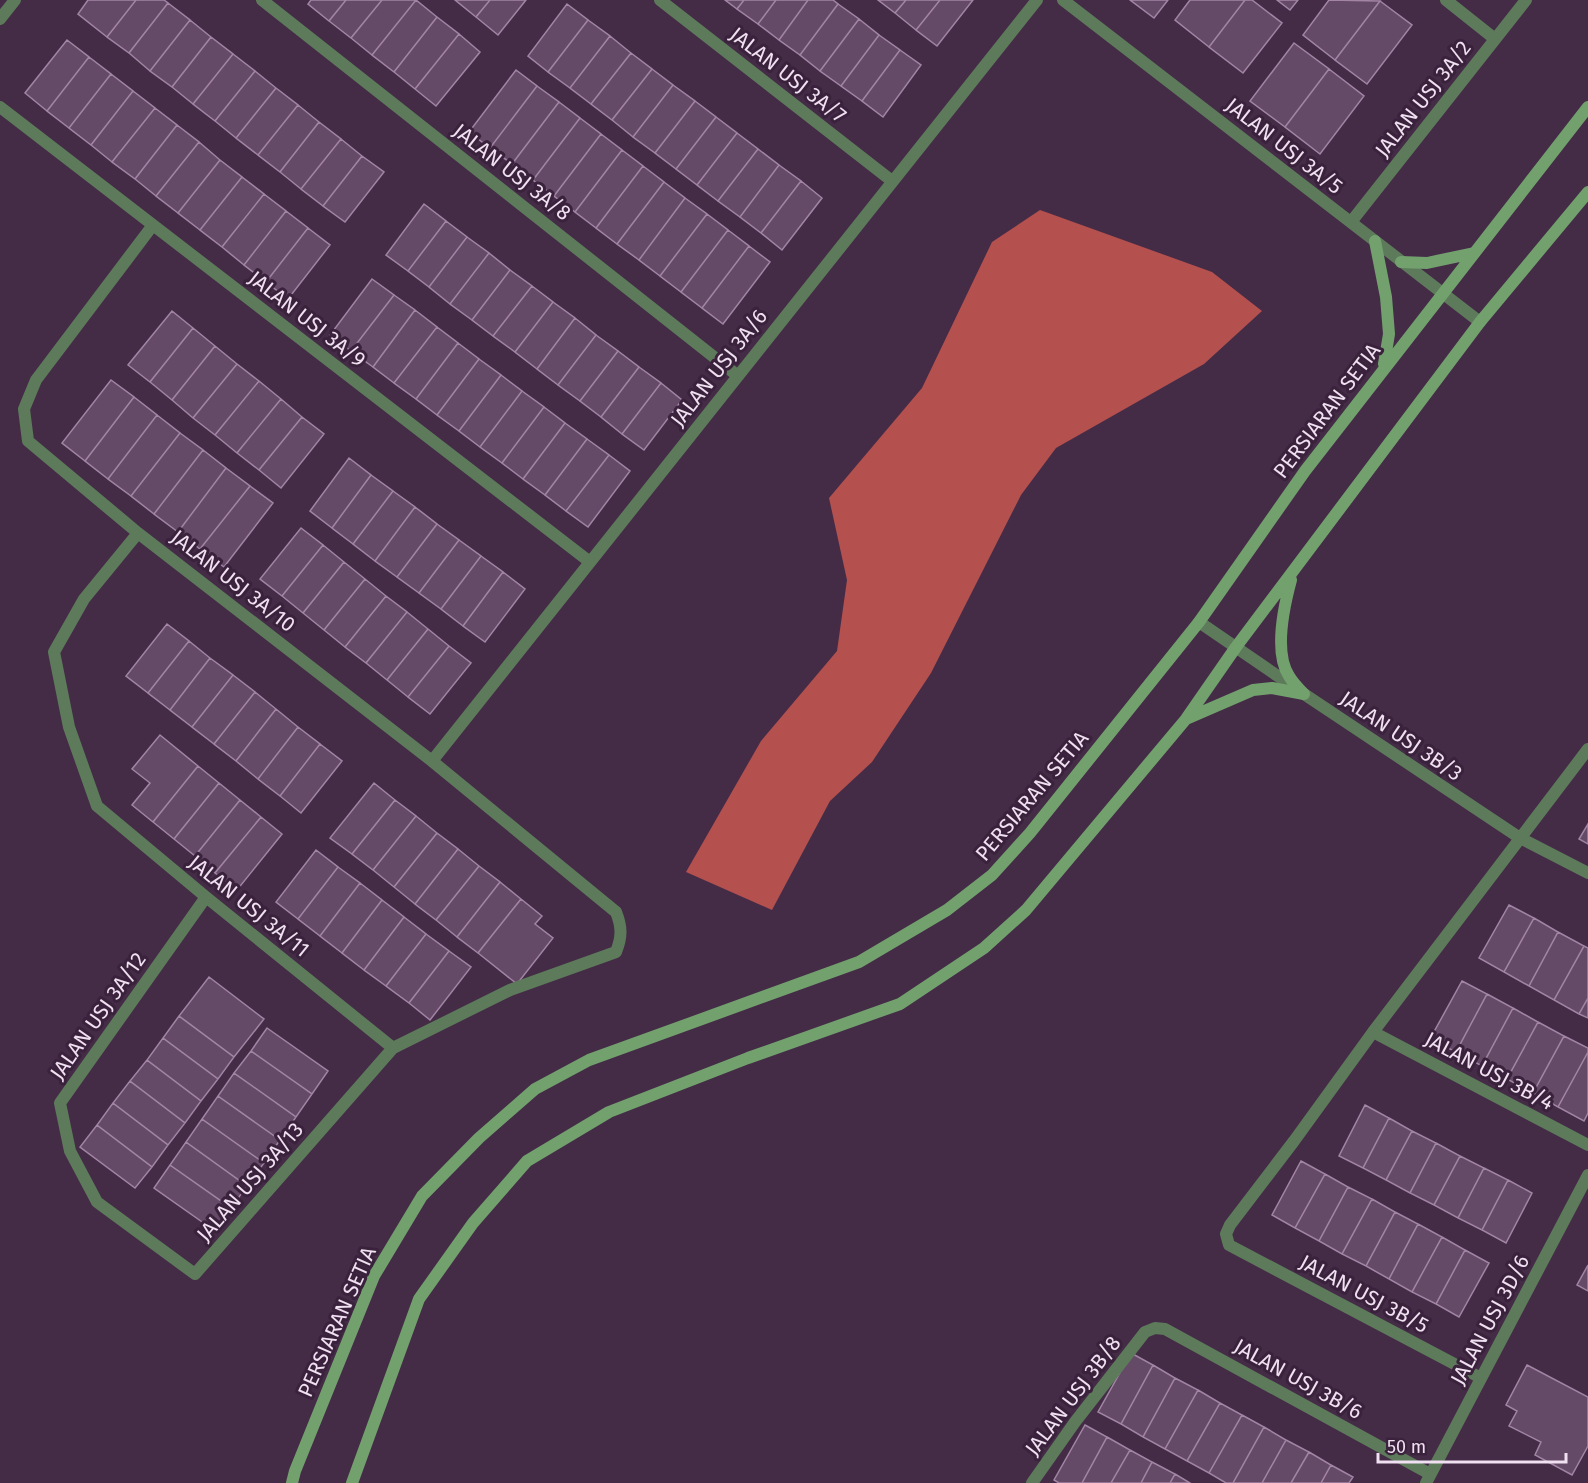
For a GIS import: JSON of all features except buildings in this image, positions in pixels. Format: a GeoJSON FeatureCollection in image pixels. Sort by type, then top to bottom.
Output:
{"type":"FeatureCollection","features":[{"type":"Feature","properties":{"kind":"main road","name":"PERSIARAN SETIA"},"geometry":{"type":"LineString","coordinates":[[292,1479],[374,1276],[422,1196],[479,1138],[535,1089],[589,1060],[859,962],[947,910],[992,875],[1030,833],[1199,622],[1305,471],[1588,107]]}},
{"type":"Feature","properties":{"kind":"main road"},"geometry":{"type":"LineString","coordinates":[[352,1483],[419,1299],[472,1223],[527,1161],[609,1112],[748,1058],[900,1004],[984,948],[1026,910],[1186,719],[1236,647],[1480,322],[1588,192]]}},
{"type":"Feature","properties":{"kind":"main road"},"geometry":{"type":"LineString","coordinates":[[1375,241],[1386,297],[1389,334],[1383,368]]}},
{"type":"Feature","properties":{"kind":"main road"},"geometry":{"type":"LineString","coordinates":[[1401,262],[1427,263],[1474,253]]}},
{"type":"Feature","properties":{"kind":"main road"},"geometry":{"type":"LineString","coordinates":[[1292,573],[1285,602],[1282,657],[1288,675],[1304,694]]}},
{"type":"Feature","properties":{"kind":"main road"},"geometry":{"type":"LineString","coordinates":[[1186,719],[1253,690],[1272,688],[1304,694]]}},
{"type":"Feature","properties":{"kind":"street"},"geometry":{"type":"LineString","coordinates":[[0,19],[15,0]]}},
{"type":"Feature","properties":{"kind":"street","name":"JALAN USJ 3A/8"},"geometry":{"type":"LineString","coordinates":[[262,0],[738,376]]}},
{"type":"Feature","properties":{"kind":"street","name":"JALAN USJ 3A/7"},"geometry":{"type":"LineString","coordinates":[[660,0],[892,181]]}},
{"type":"Feature","properties":{"kind":"street","name":"JALAN USJ 3A/6"},"geometry":{"type":"LineString","coordinates":[[432,761],[1037,0]]}},
{"type":"Feature","properties":{"kind":"street","name":"JALAN USJ 3A/5"},"geometry":{"type":"LineString","coordinates":[[1063,0],[1480,322]]}},
{"type":"Feature","properties":{"kind":"street"},"geometry":{"type":"LineString","coordinates":[[1446,0],[1495,39]]}},
{"type":"Feature","properties":{"kind":"street","name":"JALAN USJ 3A/2"},"geometry":{"type":"LineString","coordinates":[[1351,222],[1526,0]]}},
{"type":"Feature","properties":{"kind":"street","name":"JALAN USJ 3A/9"},"geometry":{"type":"LineString","coordinates":[[0,107],[590,562]]}},
{"type":"Feature","properties":{"kind":"street","name":"JALAN USJ 3A/10"},"geometry":{"type":"LineString","coordinates":[[153,225],[36,380],[24,409],[28,441],[138,533],[432,761],[616,912],[622,925],[621,938],[616,952],[510,990],[393,1048]]}},
{"type":"Feature","properties":{"kind":"street","name":"JALAN USJ 3A/11"},"geometry":{"type":"LineString","coordinates":[[138,533],[84,599],[54,652],[69,727],[97,806],[393,1048]]}},
{"type":"Feature","properties":{"kind":"street","name":"JALAN USJ 3B/3"},"geometry":{"type":"LineString","coordinates":[[1199,622],[1520,837],[1588,873]]}},
{"type":"Feature","properties":{"kind":"street"},"geometry":{"type":"LineString","coordinates":[[1373,1032],[1588,749]]}},
{"type":"Feature","properties":{"kind":"street","name":"JALAN USJ 3A/12"},"geometry":{"type":"LineString","coordinates":[[123,1220],[97,1202],[70,1151],[60,1103],[206,897]]}},
{"type":"Feature","properties":{"kind":"street","name":"JALAN USJ 3B/4"},"geometry":{"type":"LineString","coordinates":[[1373,1032],[1588,1145]]}},
{"type":"Feature","properties":{"kind":"street","name":"JALAN USJ 3B/5"},"geometry":{"type":"LineString","coordinates":[[1373,1032],[1230,1225],[1227,1234],[1229,1245],[1481,1378]]}},
{"type":"Feature","properties":{"kind":"street","name":"JALAN USJ 3A/13"},"geometry":{"type":"LineString","coordinates":[[123,1220],[195,1274],[393,1048]]}},
{"type":"Feature","properties":{"kind":"street","name":"JALAN USJ 3D/6"},"geometry":{"type":"LineString","coordinates":[[1428,1479],[1588,1174]]}},
{"type":"Feature","properties":{"kind":"street","name":"JALAN USJ 3B/6"},"geometry":{"type":"LineString","coordinates":[[1145,1332],[1155,1328],[1165,1329],[1428,1479]]}},
{"type":"Feature","properties":{"kind":"street","name":"JALAN USJ 3B/8"},"geometry":{"type":"LineString","coordinates":[[1032,1483],[1075,1422],[1145,1332]]}},
{"type":"Feature","properties":{"kind":"shaded area"},"geometry":{"type":"Polygon","coordinates":[[[1040,210],[1212,272],[1262,311],[1204,364],[1056,448],[1021,495],[931,673],[872,762],[830,801],[772,910],[686,872],[761,741],[837,651],[847,580],[829,498],[922,388],[992,242],[1040,210]]]}}]}
